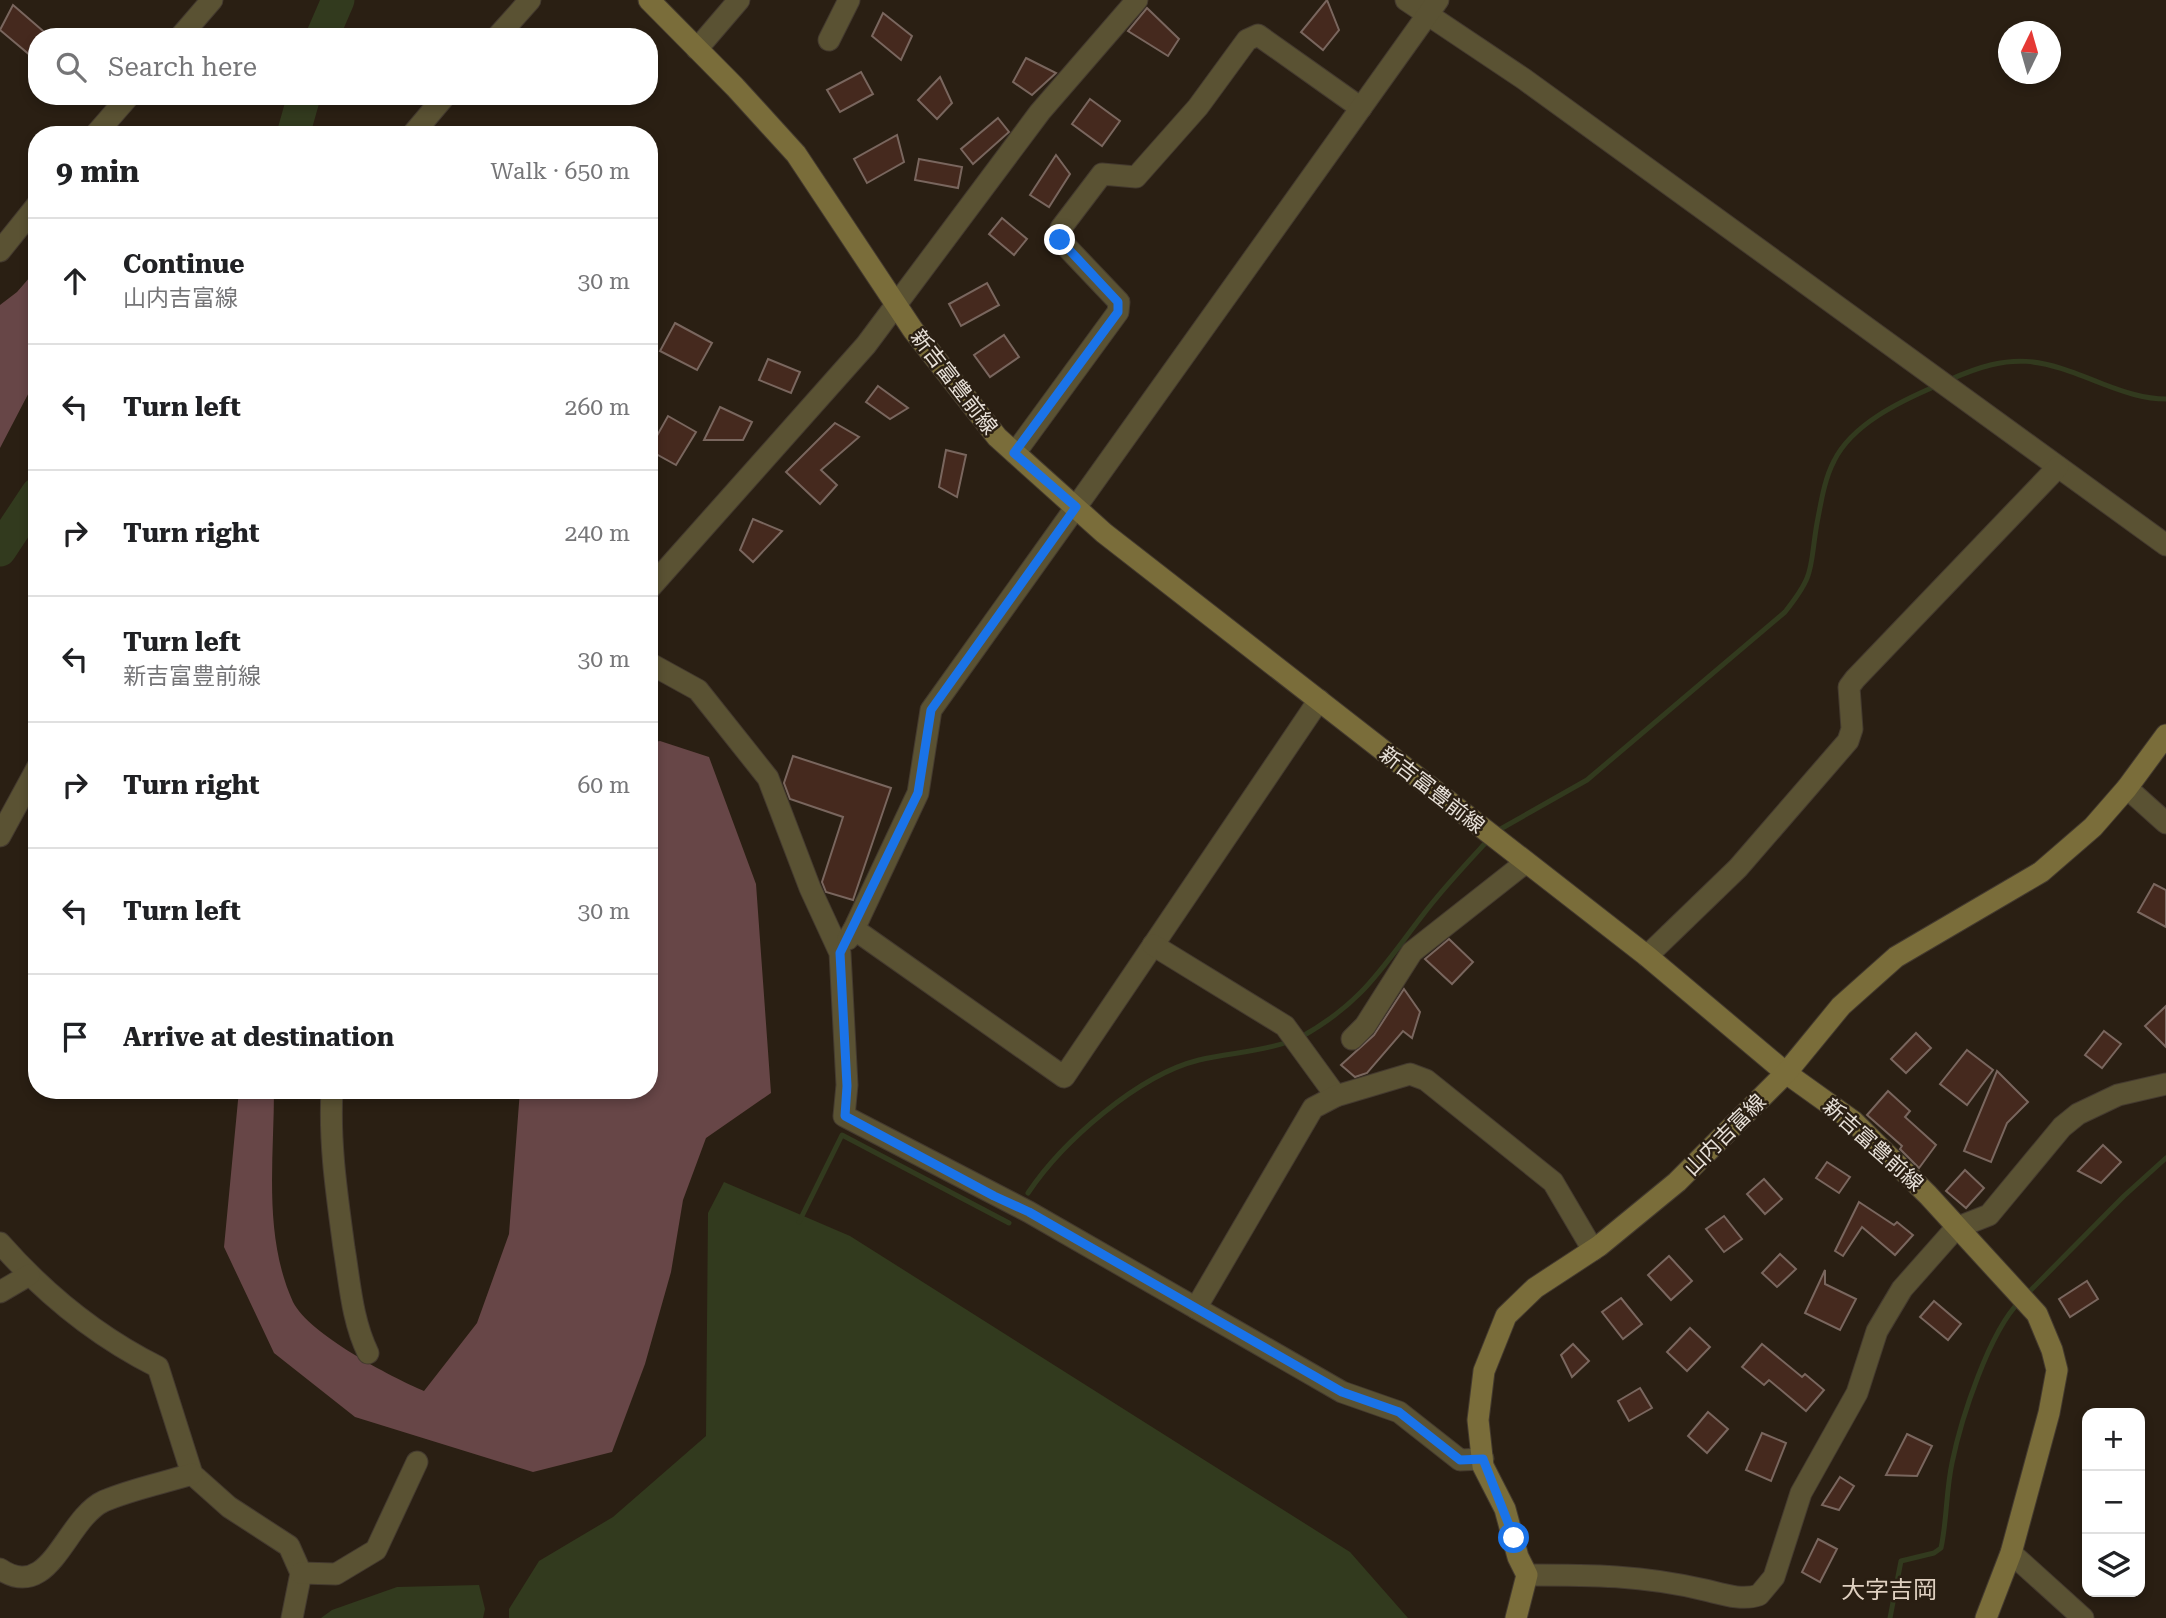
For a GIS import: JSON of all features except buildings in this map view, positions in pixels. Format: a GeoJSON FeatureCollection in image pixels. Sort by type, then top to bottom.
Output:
{"type":"FeatureCollection","features":[{"type":"Feature","properties":{"kind":"main road","name":"新吉富豊前線"},"geometry":{"type":"LineString","coordinates":[[649,0],[796,155],[897,302],[913,330],[998,438],[1104,533],[1647,956],[1786,1073],[1853,1121],[2037,1314],[2057,1370],[2049,1413],[2011,1553],[1986,1618]]}},
{"type":"Feature","properties":{"kind":"main road","name":"山内吉富線"},"geometry":{"type":"LineString","coordinates":[[1527,1574],[1518,1557],[1505,1509],[1483,1459],[1478,1420],[1484,1371],[1506,1316],[1535,1288],[1593,1250],[1677,1182],[1786,1073],[1841,1006],[1896,957],[2041,873],[2093,827],[2127,788],[2166,736]]}},
{"type":"Feature","properties":{"kind":"main road"},"geometry":{"type":"LineString","coordinates":[[1516,1618],[1527,1574]]}},
{"type":"Feature","properties":{"kind":"street"},"geometry":{"type":"LineString","coordinates":[[188,28],[212,0]]}},
{"type":"Feature","properties":{"kind":"street"},"geometry":{"type":"LineString","coordinates":[[505,28],[530,0]]}},
{"type":"Feature","properties":{"kind":"street"},"geometry":{"type":"LineString","coordinates":[[697,49],[739,0]]}},
{"type":"Feature","properties":{"kind":"street"},"geometry":{"type":"LineString","coordinates":[[829,40],[849,0]]}},
{"type":"Feature","properties":{"kind":"street"},"geometry":{"type":"LineString","coordinates":[[658,579],[866,345],[1040,112],[1137,0]]}},
{"type":"Feature","properties":{"kind":"street"},"geometry":{"type":"LineString","coordinates":[[1406,0],[1433,8],[1524,79],[2166,545]]}},
{"type":"Feature","properties":{"kind":"street"},"geometry":{"type":"LineString","coordinates":[[840,953],[918,793],[931,710],[1433,8]]}},
{"type":"Feature","properties":{"kind":"street"},"geometry":{"type":"LineString","coordinates":[[1014,453],[1118,312],[1118,302],[1060,240],[1061,228],[1102,174],[1136,177],[1198,107],[1247,40],[1258,36],[1362,108]]}},
{"type":"Feature","properties":{"kind":"street"},"geometry":{"type":"LineString","coordinates":[[103,126],[121,105]]}},
{"type":"Feature","properties":{"kind":"street"},"geometry":{"type":"LineString","coordinates":[[420,126],[437,105]]}},
{"type":"Feature","properties":{"kind":"street"},"geometry":{"type":"LineString","coordinates":[[0,251],[28,216]]}},
{"type":"Feature","properties":{"kind":"street"},"geometry":{"type":"LineString","coordinates":[[1647,956],[1738,868],[1848,741],[1852,729],[1849,687],[1855,679],[2058,467]]}},
{"type":"Feature","properties":{"kind":"street"},"geometry":{"type":"LineString","coordinates":[[658,668],[698,690],[768,778],[810,888],[840,953],[847,1086],[845,1116],[1029,1212],[1342,1392],[1399,1412],[1460,1460],[1483,1459]]}},
{"type":"Feature","properties":{"kind":"street"},"geometry":{"type":"LineString","coordinates":[[854,929],[1064,1077],[1320,700]]}},
{"type":"Feature","properties":{"kind":"street"},"geometry":{"type":"LineString","coordinates":[[0,836],[28,785]]}},
{"type":"Feature","properties":{"kind":"street"},"geometry":{"type":"LineString","coordinates":[[2127,788],[2166,823]]}},
{"type":"Feature","properties":{"kind":"street"},"geometry":{"type":"LineString","coordinates":[[1352,1039],[1365,1026],[1412,952],[1525,863]]}},
{"type":"Feature","properties":{"kind":"street"},"geometry":{"type":"LineString","coordinates":[[1153,945],[1285,1026],[1336,1096]]}},
{"type":"Feature","properties":{"kind":"street"},"geometry":{"type":"LineString","coordinates":[[1196,1308],[1313,1108],[1336,1096],[1410,1074],[1426,1080],[1553,1182],[1593,1250]]}},
{"type":"Feature","properties":{"kind":"street"},"geometry":{"type":"LineString","coordinates":[[1527,1574],[1614,1574],[1666,1580],[1737,1597],[1759,1595],[1773,1577],[1801,1493],[1857,1393],[1886,1313],[1902,1289],[1956,1228],[1989,1215],[2043,1146],[2078,1115],[2118,1095],[2166,1084]]}},
{"type":"Feature","properties":{"kind":"street"},"geometry":{"type":"LineString","coordinates":[[332,1099],[334,1180],[354,1315],[368,1353]]}},
{"type":"Feature","properties":{"kind":"street"},"geometry":{"type":"LineString","coordinates":[[0,1243],[29,1275],[120,1348],[158,1367],[192,1474],[229,1507],[289,1546],[301,1573],[292,1618]]}},
{"type":"Feature","properties":{"kind":"street"},"geometry":{"type":"LineString","coordinates":[[0,1292],[29,1275]]}},
{"type":"Feature","properties":{"kind":"street"},"geometry":{"type":"LineString","coordinates":[[301,1573],[336,1574],[376,1550],[417,1462]]}},
{"type":"Feature","properties":{"kind":"street"},"geometry":{"type":"LineString","coordinates":[[0,1569],[12,1577],[30,1578],[46,1568],[78,1523],[102,1502],[192,1474]]}},
{"type":"Feature","properties":{"kind":"street"},"geometry":{"type":"LineString","coordinates":[[2011,1553],[2083,1618]]}},
{"type":"Feature","properties":{"kind":"shaded area"},"geometry":{"type":"Polygon","coordinates":[[[28,279],[28,394],[0,448],[0,305],[28,279]]]}},
{"type":"Feature","properties":{"kind":"shaded area"},"geometry":{"type":"Polygon","coordinates":[[[658,741],[709,757],[756,884],[771,1093],[706,1138],[683,1200],[671,1272],[645,1364],[612,1452],[533,1472],[355,1417],[274,1353],[224,1247],[238,1099],[274,1099],[274,1224],[277,1251],[293,1302],[302,1314],[333,1341],[392,1376],[424,1391],[477,1323],[509,1234],[519,1099],[658,1099],[658,741]]]}},
{"type":"Feature","properties":{"kind":"shaded area"},"geometry":{"type":"Polygon","coordinates":[[[724,1182],[850,1236],[1350,1552],[1408,1618],[509,1618],[509,1609],[539,1561],[613,1517],[706,1436],[708,1213],[724,1182]]]}},
{"type":"Feature","properties":{"kind":"shaded area"},"geometry":{"type":"Polygon","coordinates":[[[479,1585],[485,1609],[483,1618],[321,1618],[332,1610],[397,1587],[479,1585]]]}},
{"type":"Feature","properties":{"kind":"waterway"},"geometry":{"type":"LineString","coordinates":[[326,28],[338,0]]}},
{"type":"Feature","properties":{"kind":"waterway"},"geometry":{"type":"LineString","coordinates":[[296,126],[301,105]]}},
{"type":"Feature","properties":{"kind":"waterway"},"geometry":{"type":"LineString","coordinates":[[1949,380],[1991,365],[2026,361],[2061,368],[2134,394],[2166,399]]}},
{"type":"Feature","properties":{"kind":"waterway"},"geometry":{"type":"LineString","coordinates":[[1497,831],[1587,780],[1785,612],[1807,579],[1825,484],[1842,448],[1879,415],[1936,386]]}},
{"type":"Feature","properties":{"kind":"waterway"},"geometry":{"type":"LineString","coordinates":[[0,550],[28,508]]}},
{"type":"Feature","properties":{"kind":"waterway"},"geometry":{"type":"LineString","coordinates":[[1301,1037],[1340,1011],[1369,984],[1438,896],[1490,838]]}},
{"type":"Feature","properties":{"kind":"waterway"},"geometry":{"type":"LineString","coordinates":[[1028,1193],[1081,1132],[1127,1095],[1151,1080],[1199,1060],[1288,1042]]}},
{"type":"Feature","properties":{"kind":"waterway"},"geometry":{"type":"LineString","coordinates":[[799,1222],[842,1135],[1009,1223]]}},
{"type":"Feature","properties":{"kind":"waterway"},"geometry":{"type":"LineString","coordinates":[[2027,1294],[2124,1196],[2166,1158]]}},
{"type":"Feature","properties":{"kind":"waterway"},"geometry":{"type":"LineString","coordinates":[[1890,1618],[1901,1561],[1934,1553],[1941,1548],[1952,1463],[1969,1401],[1987,1354],[2020,1301]]}},
{"type":"Feature","properties":{"kind":"district","name":"大字吉岡"},"geometry":{"type":"Point","coordinates":[1889,1590]}},
{"type":"Feature","properties":{"kind":"route"},"geometry":{"type":"LineString","coordinates":[[1060,240],[1118,302],[1118,312],[1014,453],[1045,483],[1076,507],[931,710],[918,793],[840,953],[847,1086],[845,1116],[1029,1212],[1342,1392],[1399,1412],[1460,1460],[1483,1459],[1483,1466],[1505,1509],[1514,1538]]}}]}
